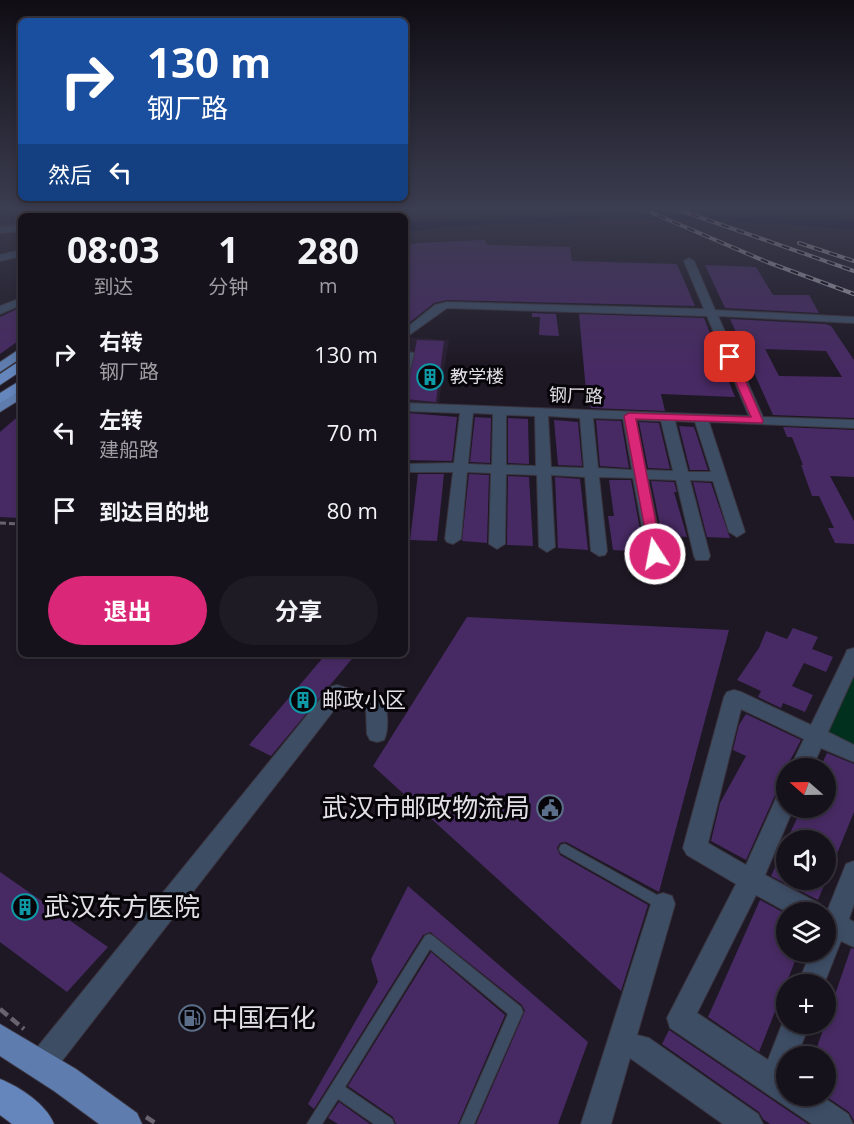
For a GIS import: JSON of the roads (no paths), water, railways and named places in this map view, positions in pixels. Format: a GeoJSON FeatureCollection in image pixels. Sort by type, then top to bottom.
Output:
{"type":"FeatureCollection","features":[{"type":"Feature","properties":{"kind":"highway"},"geometry":{"type":"LineString","coordinates":[[0,381],[18,366]]}},
{"type":"Feature","properties":{"kind":"highway"},"geometry":{"type":"LineString","coordinates":[[0,399],[18,386]]}},
{"type":"Feature","properties":{"kind":"highway"},"geometry":{"type":"LineString","coordinates":[[0,1095],[38,1124]]}},
{"type":"Feature","properties":{"kind":"main road"},"geometry":{"type":"LineString","coordinates":[[0,368],[18,354]]}},
{"type":"Feature","properties":{"kind":"main road"},"geometry":{"type":"LineString","coordinates":[[0,408],[18,394]]}},
{"type":"Feature","properties":{"kind":"main road"},"geometry":{"type":"LineString","coordinates":[[0,1039],[126,1124]]}},
{"type":"Feature","properties":{"kind":"street"},"geometry":{"type":"LineString","coordinates":[[689,261],[758,421]]}},
{"type":"Feature","properties":{"kind":"street"},"geometry":{"type":"LineString","coordinates":[[0,310],[18,302]]}},
{"type":"Feature","properties":{"kind":"street"},"geometry":{"type":"LineString","coordinates":[[408,333],[439,307],[447,304],[633,309],[854,320]]}},
{"type":"Feature","properties":{"kind":"street","name":"钢厂路"},"geometry":{"type":"LineString","coordinates":[[408,407],[854,424]]}},
{"type":"Feature","properties":{"kind":"street"},"geometry":{"type":"LineString","coordinates":[[453,539],[466,410]]}},
{"type":"Feature","properties":{"kind":"street"},"geometry":{"type":"LineString","coordinates":[[496,544],[500,411]]}},
{"type":"Feature","properties":{"kind":"street"},"geometry":{"type":"LineString","coordinates":[[541,412],[547,547]]}},
{"type":"Feature","properties":{"kind":"street"},"geometry":{"type":"LineString","coordinates":[[586,414],[599,550]]}},
{"type":"Feature","properties":{"kind":"street"},"geometry":{"type":"LineString","coordinates":[[629,416],[655,554]]}},
{"type":"Feature","properties":{"kind":"street"},"geometry":{"type":"LineString","coordinates":[[667,417],[702,556]]}},
{"type":"Feature","properties":{"kind":"street"},"geometry":{"type":"LineString","coordinates":[[701,418],[736,532]]}},
{"type":"Feature","properties":{"kind":"street"},"geometry":{"type":"LineString","coordinates":[[408,468],[460,467],[718,477]]}},
{"type":"Feature","properties":{"kind":"street"},"geometry":{"type":"LineString","coordinates":[[806,758],[854,656]]}},
{"type":"Feature","properties":{"kind":"street"},"geometry":{"type":"LineString","coordinates":[[41,1065],[337,692],[376,705],[377,734]]}},
{"type":"Feature","properties":{"kind":"street"},"geometry":{"type":"LineString","coordinates":[[792,902],[695,849],[734,697],[854,754]]}},
{"type":"Feature","properties":{"kind":"street"},"geometry":{"type":"LineString","coordinates":[[776,1082],[680,1018],[751,880],[778,818]]}},
{"type":"Feature","properties":{"kind":"street"},"geometry":{"type":"LineString","coordinates":[[838,926],[854,872]]}},
{"type":"Feature","properties":{"kind":"street"},"geometry":{"type":"LineString","coordinates":[[596,1124],[663,904]]}},
{"type":"Feature","properties":{"kind":"street"},"geometry":{"type":"LineString","coordinates":[[639,1048],[748,1124]]}},
{"type":"Feature","properties":{"kind":"street"},"geometry":{"type":"LineString","coordinates":[[812,1106],[838,1124]]}},
{"type":"Feature","properties":{"kind":"lane"},"geometry":{"type":"LineString","coordinates":[[408,366],[411,353]]}},
{"type":"Feature","properties":{"kind":"lane"},"geometry":{"type":"LineString","coordinates":[[565,849],[663,904]]}},
{"type":"Feature","properties":{"kind":"lane"},"geometry":{"type":"LineString","coordinates":[[314,1124],[429,940],[516,1012],[467,1124]]}},
{"type":"Feature","properties":{"kind":"lane"},"geometry":{"type":"LineString","coordinates":[[336,1089],[387,1124]]}},
{"type":"Feature","properties":{"kind":"railway"},"geometry":{"type":"LineString","coordinates":[[766,261],[854,294]]}},
{"type":"Feature","properties":{"kind":"railway"},"geometry":{"type":"LineString","coordinates":[[827,261],[854,271]]}},
{"type":"Feature","properties":{"kind":"place","name":"教学楼"},"geometry":{"type":"Point","coordinates":[430,377]}},
{"type":"Feature","properties":{"kind":"place","name":"邮政小区"},"geometry":{"type":"Point","coordinates":[303,700]}},
{"type":"Feature","properties":{"kind":"place","name":"武汉市邮政物流局"},"geometry":{"type":"Point","coordinates":[550,808]}},
{"type":"Feature","properties":{"kind":"place","name":"武汉东方医院"},"geometry":{"type":"Point","coordinates":[25,907]}},
{"type":"Feature","properties":{"kind":"place","name":"中国石化"},"geometry":{"type":"Point","coordinates":[192,1018]}}]}
